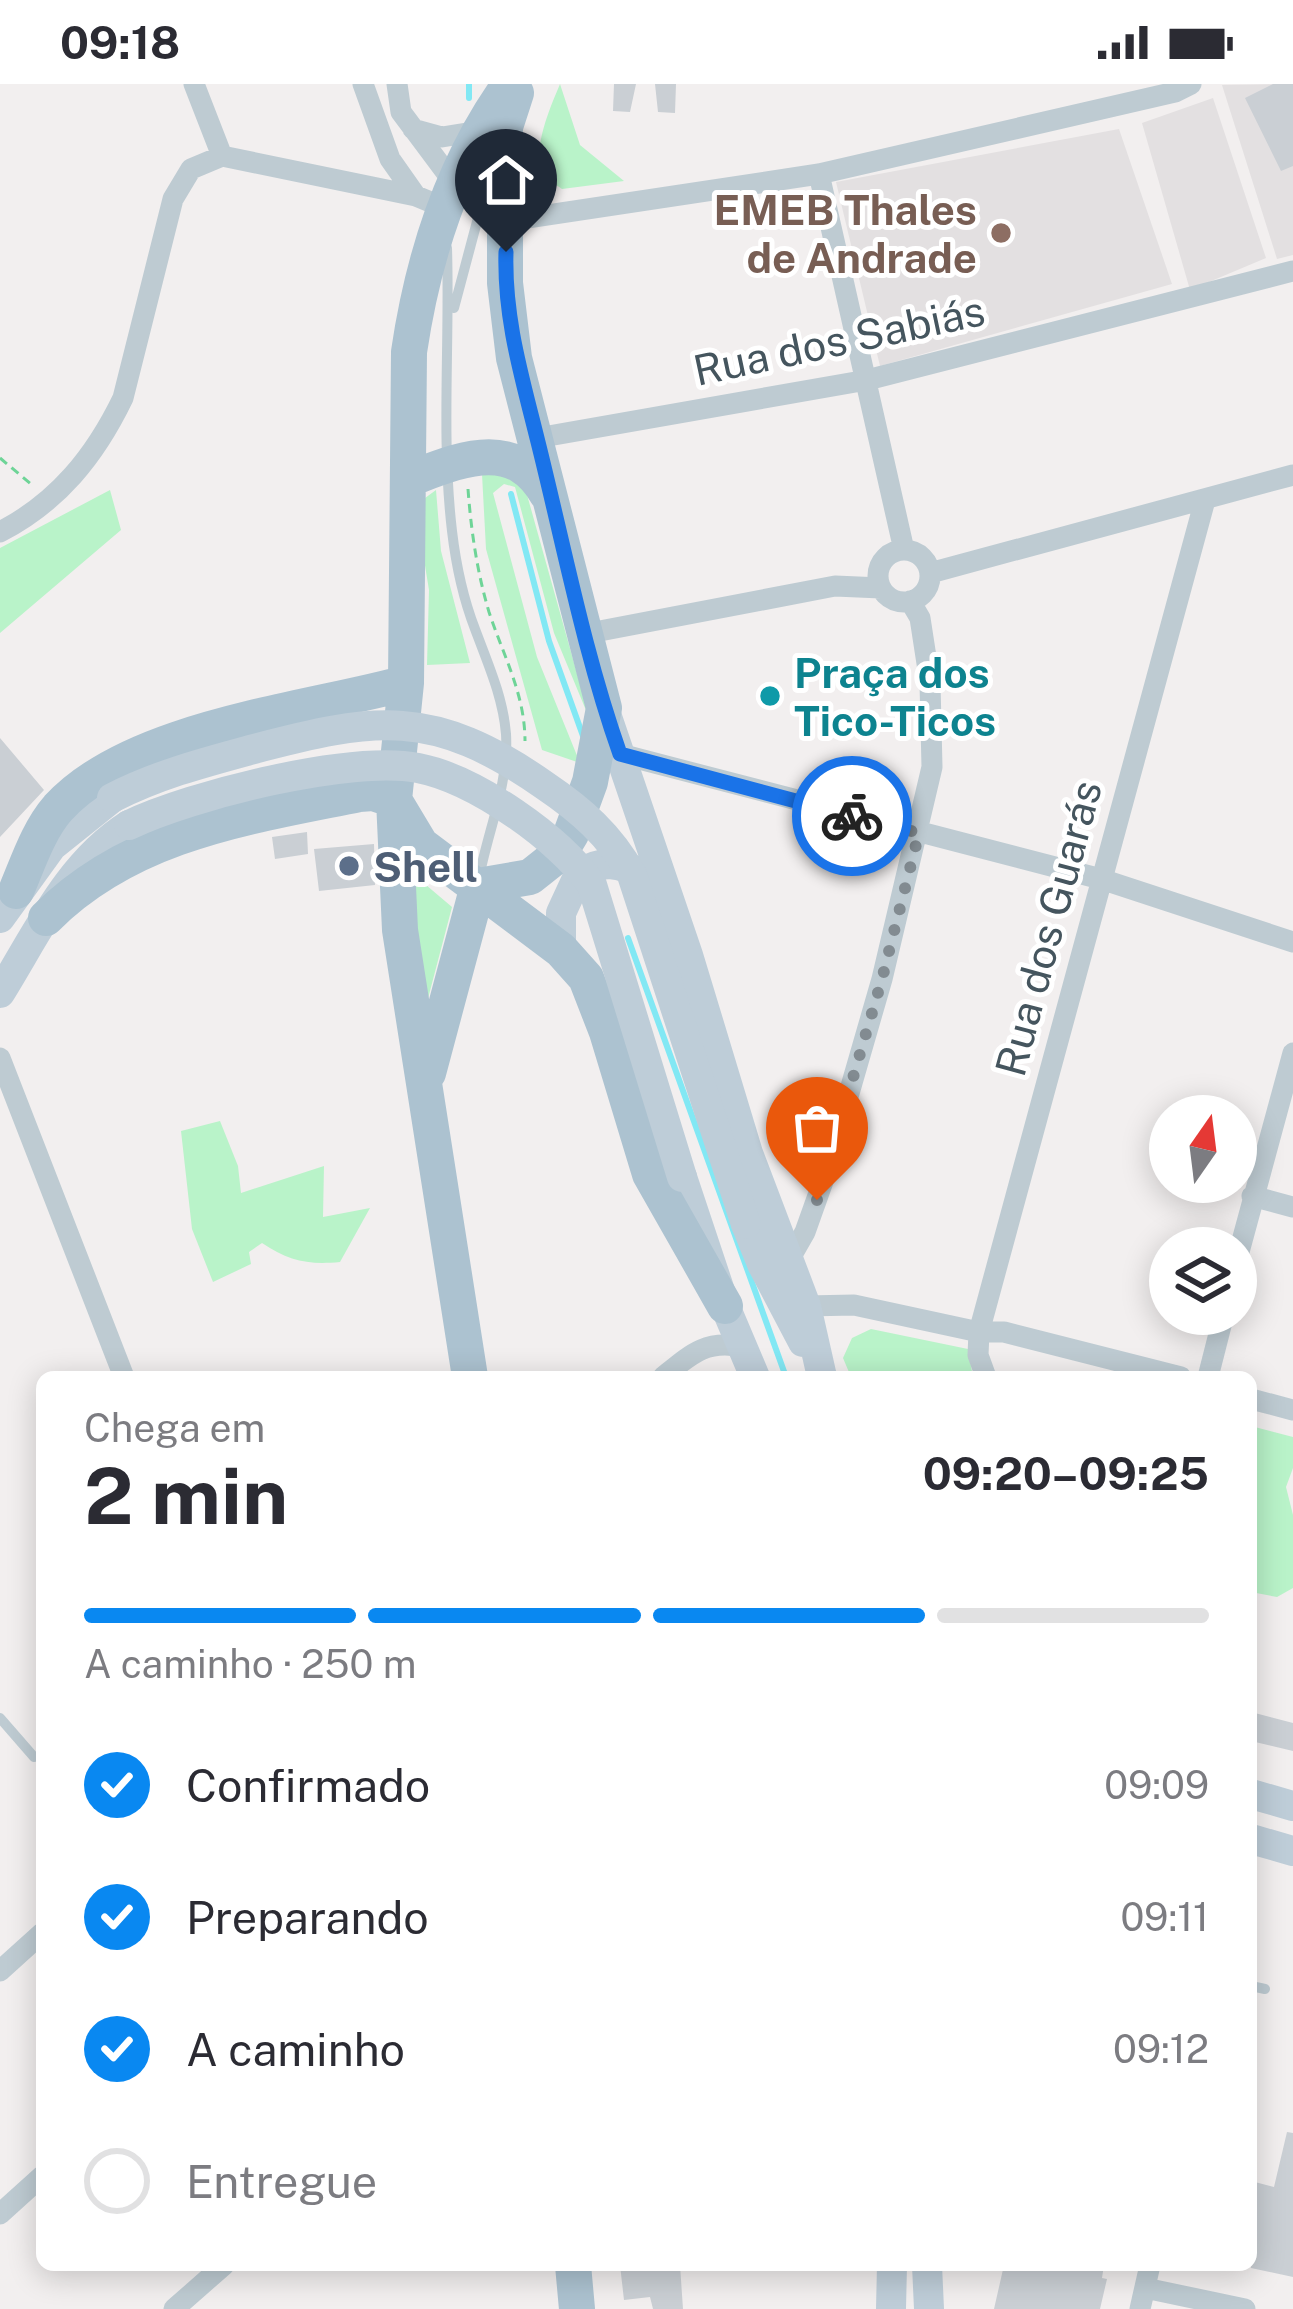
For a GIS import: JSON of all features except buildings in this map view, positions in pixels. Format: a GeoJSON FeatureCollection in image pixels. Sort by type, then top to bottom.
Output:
{"type":"FeatureCollection","features":[{"type":"Feature","properties":{"kind":"main road"},"geometry":{"type":"LineString","coordinates":[[460,204],[514,84]]}},
{"type":"Feature","properties":{"kind":"main road"},"geometry":{"type":"LineString","coordinates":[[377,797],[406,683],[409,352],[420,283],[492,129]]}},
{"type":"Feature","properties":{"kind":"main road"},"geometry":{"type":"LineString","coordinates":[[460,204],[491,231],[505,284],[514,358],[604,708],[748,1153],[806,1306],[821,1371]]}},
{"type":"Feature","properties":{"kind":"main road"},"geometry":{"type":"LineString","coordinates":[[409,478],[457,477],[487,457],[513,460],[533,473],[552,502]]}},
{"type":"Feature","properties":{"kind":"main road"},"geometry":{"type":"LineString","coordinates":[[8,904],[57,809],[101,772],[171,743],[406,683]]}},
{"type":"Feature","properties":{"kind":"main road"},"geometry":{"type":"LineString","coordinates":[[367,693],[379,707],[377,797],[469,1371]]}},
{"type":"Feature","properties":{"kind":"main road"},"geometry":{"type":"LineString","coordinates":[[478,886],[530,877],[559,854],[590,782],[604,708]]}},
{"type":"Feature","properties":{"kind":"main road"},"geometry":{"type":"LineString","coordinates":[[8,904],[52,846],[121,812],[186,766],[320,732],[388,722],[454,735],[531,776],[602,830],[632,875],[746,1223],[774,1289],[820,1371]]}},
{"type":"Feature","properties":{"kind":"main road"},"geometry":{"type":"LineString","coordinates":[[0,993],[121,812],[320,773],[386,766],[437,773],[504,809],[569,856],[592,885],[682,1177],[752,1371]]}},
{"type":"Feature","properties":{"kind":"main road"},"geometry":{"type":"LineString","coordinates":[[377,797],[422,845],[561,950],[586,979],[650,1174],[725,1306]]}},
{"type":"Feature","properties":{"kind":"main road"},"geometry":{"type":"LineString","coordinates":[[46,918],[73,891],[147,848],[218,824],[377,797]]}},
{"type":"Feature","properties":{"kind":"main road"},"geometry":{"type":"LineString","coordinates":[[561,950],[559,926],[566,897],[579,874],[590,866],[620,864],[644,874],[669,898]]}},
{"type":"Feature","properties":{"kind":"main road"},"geometry":{"type":"LineString","coordinates":[[424,1094],[478,886]]}},
{"type":"Feature","properties":{"kind":"main road"},"geometry":{"type":"LineString","coordinates":[[1257,1796],[1293,1806]]}},
{"type":"Feature","properties":{"kind":"main road"},"geometry":{"type":"LineString","coordinates":[[1257,1841],[1293,1851]]}},
{"type":"Feature","properties":{"kind":"main road"},"geometry":{"type":"LineString","coordinates":[[573,2271],[578,2309]]}},
{"type":"Feature","properties":{"kind":"main road"},"geometry":{"type":"LineString","coordinates":[[891,2309],[892,2271]]}},
{"type":"Feature","properties":{"kind":"main road"},"geometry":{"type":"LineString","coordinates":[[927,2271],[929,2309]]}},
{"type":"Feature","properties":{"kind":"street"},"geometry":{"type":"LineString","coordinates":[[194,84],[222,156]]}},
{"type":"Feature","properties":{"kind":"street"},"geometry":{"type":"LineString","coordinates":[[363,84],[390,159],[460,204]]}},
{"type":"Feature","properties":{"kind":"street"},"geometry":{"type":"LineString","coordinates":[[397,84],[398,104],[460,204]]}},
{"type":"Feature","properties":{"kind":"street"},"geometry":{"type":"LineString","coordinates":[[0,532],[74,479],[123,398],[173,199],[191,169],[222,156],[460,204],[819,174],[1175,92],[1191,84]]}},
{"type":"Feature","properties":{"kind":"street"},"geometry":{"type":"LineString","coordinates":[[413,129],[448,137],[492,129]]}},
{"type":"Feature","properties":{"kind":"street"},"geometry":{"type":"LineString","coordinates":[[819,174],[904,550]]}},
{"type":"Feature","properties":{"kind":"street","name":"Rua dos Sabiás"},"geometry":{"type":"LineString","coordinates":[[537,438],[867,380],[1293,271]]}},
{"type":"Feature","properties":{"kind":"street"},"geometry":{"type":"LineString","coordinates":[[930,573],[1293,475]]}},
{"type":"Feature","properties":{"kind":"street","name":"Rua dos Guarás"},"geometry":{"type":"LineString","coordinates":[[984,1371],[978,1355],[979,1332],[1205,500]]}},
{"type":"Feature","properties":{"kind":"street"},"geometry":{"type":"LineString","coordinates":[[584,634],[835,586],[881,588],[893,600],[910,602],[924,594],[930,573],[919,554],[895,551],[881,563],[881,588]]}},
{"type":"Feature","properties":{"kind":"street"},"geometry":{"type":"LineString","coordinates":[[789,1260],[805,1232],[826,1173],[919,833],[932,767],[934,734],[920,618],[910,602]]}},
{"type":"Feature","properties":{"kind":"street"},"geometry":{"type":"LineString","coordinates":[[620,754],[1101,879],[1293,941]]}},
{"type":"Feature","properties":{"kind":"street"},"geometry":{"type":"LineString","coordinates":[[1257,1179],[1293,1053]]}},
{"type":"Feature","properties":{"kind":"street"},"geometry":{"type":"LineString","coordinates":[[0,1058],[122,1371]]}},
{"type":"Feature","properties":{"kind":"street"},"geometry":{"type":"LineString","coordinates":[[1257,1197],[1293,1207]]}},
{"type":"Feature","properties":{"kind":"street"},"geometry":{"type":"LineString","coordinates":[[806,1306],[872,1307],[979,1332],[1004,1332],[1157,1371]]}},
{"type":"Feature","properties":{"kind":"street"},"geometry":{"type":"LineString","coordinates":[[1209,1371],[1218,1335]]}},
{"type":"Feature","properties":{"kind":"street"},"geometry":{"type":"LineString","coordinates":[[672,1371],[711,1344],[742,1348]]}},
{"type":"Feature","properties":{"kind":"street"},"geometry":{"type":"LineString","coordinates":[[1257,1401],[1293,1410]]}},
{"type":"Feature","properties":{"kind":"street"},"geometry":{"type":"LineString","coordinates":[[0,1971],[36,1938]]}},
{"type":"Feature","properties":{"kind":"street"},"geometry":{"type":"LineString","coordinates":[[0,2214],[36,2181]]}},
{"type":"Feature","properties":{"kind":"street"},"geometry":{"type":"LineString","coordinates":[[174,2309],[217,2271]]}},
{"type":"Feature","properties":{"kind":"street"},"geometry":{"type":"LineString","coordinates":[[1143,2299],[1246,2309]]}},
{"type":"Feature","properties":{"kind":"lane"},"geometry":{"type":"LineString","coordinates":[[460,204],[450,322],[458,571],[497,689],[506,736],[500,797],[478,886]]}},
{"type":"Feature","properties":{"kind":"lane"},"geometry":{"type":"LineString","coordinates":[[450,322],[460,204]]}},
{"type":"Feature","properties":{"kind":"lane"},"geometry":{"type":"LineString","coordinates":[[0,1718],[34,1757]]}},
{"type":"Feature","properties":{"kind":"lane"},"geometry":{"type":"LineString","coordinates":[[1257,1987],[1265,1989]]}},
{"type":"Feature","properties":{"kind":"path"},"geometry":{"type":"LineString","coordinates":[[0,458],[48,499]]}},
{"type":"Feature","properties":{"kind":"path"},"geometry":{"type":"LineString","coordinates":[[457,477],[489,611],[524,710],[524,755]]}},
{"type":"Feature","properties":{"kind":"shaded area"},"geometry":{"type":"Polygon","coordinates":[[[1293,84],[1293,255],[1277,259],[1222,85],[1293,84]]]}},
{"type":"Feature","properties":{"kind":"shaded area"},"geometry":{"type":"Polygon","coordinates":[[[1213,98],[1266,258],[1190,290],[1142,123],[1213,98]]]}},
{"type":"Feature","properties":{"kind":"shaded area","name":"EMEB Thales de Andrade"},"geometry":{"type":"Polygon","coordinates":[[[1119,129],[1172,284],[880,366],[836,182],[1119,129]]]}},
{"type":"Feature","properties":{"kind":"green space"},"geometry":{"type":"Polygon","coordinates":[[[560,84],[580,145],[624,181],[562,189],[546,178],[540,144],[560,84]]]}},
{"type":"Feature","properties":{"kind":"green space"},"geometry":{"type":"Polygon","coordinates":[[[515,472],[524,484],[590,720],[554,633],[515,487],[504,484],[493,493],[537,657],[580,763],[542,750],[486,549],[482,474],[515,472]]]}},
{"type":"Feature","properties":{"kind":"green space"},"geometry":{"type":"Polygon","coordinates":[[[110,490],[121,530],[0,633],[0,548],[110,490]]]}},
{"type":"Feature","properties":{"kind":"green space"},"geometry":{"type":"Polygon","coordinates":[[[436,490],[441,551],[470,663],[427,665],[429,590],[421,501],[436,490]]]}},
{"type":"Feature","properties":{"kind":"green space"},"geometry":{"type":"Polygon","coordinates":[[[406,868],[452,907],[420,1029],[406,868]]]}},
{"type":"Feature","properties":{"kind":"green space"},"geometry":{"type":"Polygon","coordinates":[[[220,1121],[238,1166],[241,1193],[324,1166],[323,1217],[370,1208],[340,1262],[299,1260],[262,1243],[249,1252],[251,1264],[213,1282],[192,1229],[181,1131],[220,1121]]]}},
{"type":"Feature","properties":{"kind":"green space"},"geometry":{"type":"Polygon","coordinates":[[[871,1329],[968,1349],[972,1371],[848,1371],[843,1358],[852,1338],[871,1329]]]}},
{"type":"Feature","properties":{"kind":"green space"},"geometry":{"type":"Polygon","coordinates":[[[1257,1428],[1293,1437],[1293,1468],[1286,1487],[1293,1515],[1293,1588],[1277,1597],[1257,1593],[1257,1428]]]}},
{"type":"Feature","properties":{"kind":"waterway"},"geometry":{"type":"LineString","coordinates":[[469,84],[469,98]]}},
{"type":"Feature","properties":{"kind":"waterway"},"geometry":{"type":"LineString","coordinates":[[511,494],[549,641],[583,736]]}},
{"type":"Feature","properties":{"kind":"waterway"},"geometry":{"type":"LineString","coordinates":[[628,938],[784,1371]]}},
{"type":"Feature","properties":{"kind":"way so far"},"geometry":{"type":"LineString","coordinates":[[817,1200],[919,833],[852,816]]}},
{"type":"Feature","properties":{"kind":"place","name":"EMEB Thales de Andrade"},"geometry":{"type":"Point","coordinates":[1001,233]}},
{"type":"Feature","properties":{"kind":"place","name":"Praça dos Tico-Ticos"},"geometry":{"type":"Point","coordinates":[770,696]}},
{"type":"Feature","properties":{"kind":"place","name":"Shell"},"geometry":{"type":"Point","coordinates":[349,866]}},
{"type":"Feature","properties":{"kind":"route"},"geometry":{"type":"LineString","coordinates":[[506,252],[514,358],[594,671],[620,754],[852,816]]}}]}
